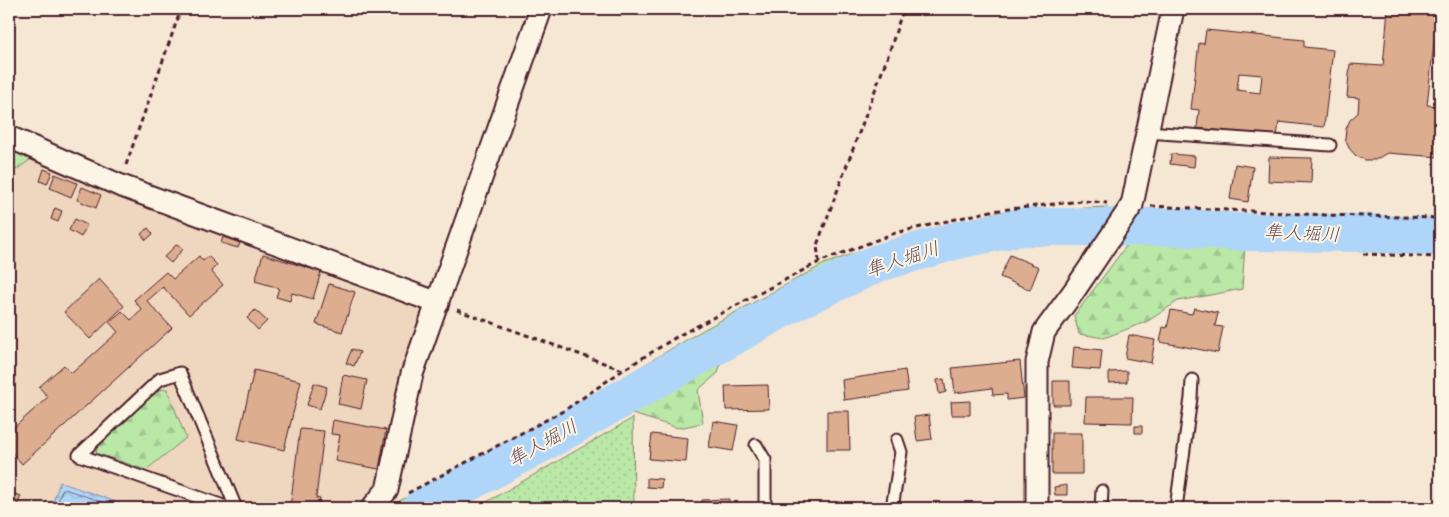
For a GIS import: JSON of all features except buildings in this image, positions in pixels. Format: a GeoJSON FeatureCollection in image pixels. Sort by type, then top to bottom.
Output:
{"type":"FeatureCollection","features":[{"type":"Feature","properties":{"kind":"street"},"geometry":{"type":"LineString","coordinates":[[372,508],[387,490],[412,374],[541,9]]}},
{"type":"Feature","properties":{"kind":"street"},"geometry":{"type":"LineString","coordinates":[[1038,508],[1037,362],[1044,332],[1132,205],[1173,9]]}},
{"type":"Feature","properties":{"kind":"street"},"geometry":{"type":"LineString","coordinates":[[9,137],[119,185],[438,303]]}},
{"type":"Feature","properties":{"kind":"lane"},"geometry":{"type":"LineString","coordinates":[[1147,132],[1330,145]]}},
{"type":"Feature","properties":{"kind":"lane"},"geometry":{"type":"LineString","coordinates":[[229,508],[79,455],[160,379],[180,373],[236,508]]}},
{"type":"Feature","properties":{"kind":"lane"},"geometry":{"type":"LineString","coordinates":[[1176,508],[1192,380]]}},
{"type":"Feature","properties":{"kind":"lane"},"geometry":{"type":"LineString","coordinates":[[892,508],[901,452],[897,440]]}},
{"type":"Feature","properties":{"kind":"lane"},"geometry":{"type":"LineString","coordinates":[[756,445],[765,460],[765,508]]}},
{"type":"Feature","properties":{"kind":"lane"},"geometry":{"type":"LineString","coordinates":[[1101,508],[1102,491]]}},
{"type":"Feature","properties":{"kind":"path"},"geometry":{"type":"LineString","coordinates":[[119,185],[181,9]]}},
{"type":"Feature","properties":{"kind":"path"},"geometry":{"type":"LineString","coordinates":[[819,262],[817,244],[889,53],[903,9]]}},
{"type":"Feature","properties":{"kind":"path"},"geometry":{"type":"LineString","coordinates":[[405,494],[565,410],[623,370],[678,336],[819,262],[896,233],[990,211],[1081,201],[1325,215],[1440,218]]}},
{"type":"Feature","properties":{"kind":"path"},"geometry":{"type":"LineString","coordinates":[[1363,254],[1440,256]]}},
{"type":"Feature","properties":{"kind":"path"},"geometry":{"type":"LineString","coordinates":[[438,303],[623,370]]}},
{"type":"Feature","properties":{"kind":"shaded area"},"geometry":{"type":"Polygon","coordinates":[[[9,147],[418,305],[424,318],[382,483],[370,499],[350,508],[9,508],[9,147]]]}},
{"type":"Feature","properties":{"kind":"green space"},"geometry":{"type":"Polygon","coordinates":[[[9,147],[34,157],[9,175],[9,147]]]}},
{"type":"Feature","properties":{"kind":"green space"},"geometry":{"type":"Polygon","coordinates":[[[1107,207],[1106,219],[1015,220],[877,255],[805,289],[713,337],[458,483],[407,508],[386,508],[541,426],[703,330],[824,264],[901,237],[1000,212],[1107,207]]]}},
{"type":"Feature","properties":{"kind":"green space"},"geometry":{"type":"Polygon","coordinates":[[[1143,212],[1440,223],[1440,229],[1135,222],[1143,212]]]}},
{"type":"Feature","properties":{"kind":"green space"},"geometry":{"type":"Polygon","coordinates":[[[1132,238],[1245,244],[1242,289],[1178,301],[1148,321],[1104,338],[1079,334],[1074,316],[1132,238]]]}},
{"type":"Feature","properties":{"kind":"green space"},"geometry":{"type":"Polygon","coordinates":[[[726,345],[718,373],[698,390],[703,423],[678,428],[629,413],[629,402],[726,345]]]}},
{"type":"Feature","properties":{"kind":"green space"},"geometry":{"type":"Polygon","coordinates":[[[167,389],[186,438],[146,470],[96,453],[98,444],[155,390],[167,389]]]}},
{"type":"Feature","properties":{"kind":"green space"},"geometry":{"type":"Polygon","coordinates":[[[633,418],[634,508],[476,508],[633,418]]]}},
{"type":"Feature","properties":{"kind":"water"},"geometry":{"type":"Polygon","coordinates":[[[60,482],[133,508],[51,508],[60,482]]]}},
{"type":"Feature","properties":{"kind":"waterway","name":"隼人堀川"},"geometry":{"type":"LineString","coordinates":[[421,508],[557,435],[798,300],[878,263],[958,240],[1021,227],[1179,227],[1237,232],[1368,233],[1440,237]]}}]}
